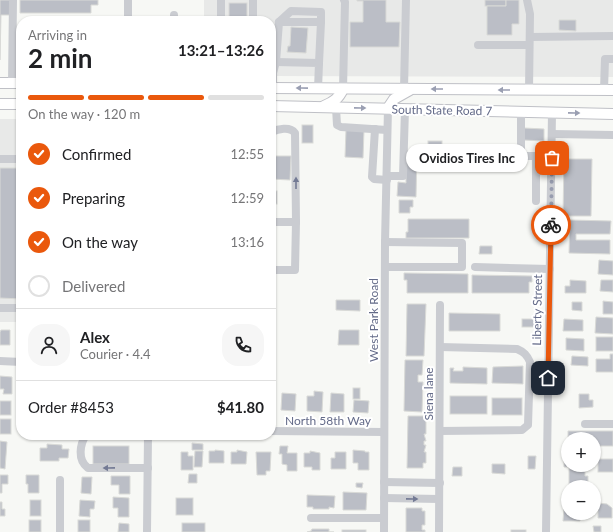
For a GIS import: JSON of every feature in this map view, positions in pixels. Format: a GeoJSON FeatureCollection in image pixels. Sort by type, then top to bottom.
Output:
{"type":"FeatureCollection","features":[{"type":"Feature","properties":{"kind":"main road"},"geometry":{"type":"LineString","coordinates":[[0,83],[16,83]]}},
{"type":"Feature","properties":{"kind":"main road","name":"South State Road 7"},"geometry":{"type":"LineString","coordinates":[[276,88],[608,90]]}},
{"type":"Feature","properties":{"kind":"main road"},"geometry":{"type":"LineString","coordinates":[[321,107],[336,100],[343,89]]}},
{"type":"Feature","properties":{"kind":"main road"},"geometry":{"type":"LineString","coordinates":[[388,108],[394,99],[408,89]]}},
{"type":"Feature","properties":{"kind":"main road"},"geometry":{"type":"LineString","coordinates":[[0,104],[16,104]]}},
{"type":"Feature","properties":{"kind":"main road","name":"South State Road 7"},"geometry":{"type":"LineString","coordinates":[[276,106],[613,114]]}},
{"type":"Feature","properties":{"kind":"street"},"geometry":{"type":"LineString","coordinates":[[13,0],[16,62]]}},
{"type":"Feature","properties":{"kind":"street"},"geometry":{"type":"LineString","coordinates":[[128,0],[128,16]]}},
{"type":"Feature","properties":{"kind":"street"},"geometry":{"type":"LineString","coordinates":[[221,0],[221,16]]}},
{"type":"Feature","properties":{"kind":"street"},"geometry":{"type":"LineString","coordinates":[[252,16],[253,0]]}},
{"type":"Feature","properties":{"kind":"street"},"geometry":{"type":"LineString","coordinates":[[406,0],[408,89]]}},
{"type":"Feature","properties":{"kind":"street"},"geometry":{"type":"LineString","coordinates":[[527,0],[530,14],[529,90]]}},
{"type":"Feature","properties":{"kind":"street"},"geometry":{"type":"LineString","coordinates":[[343,89],[346,1]]}},
{"type":"Feature","properties":{"kind":"street"},"geometry":{"type":"LineString","coordinates":[[318,88],[321,22],[279,22],[276,62],[319,63]]}},
{"type":"Feature","properties":{"kind":"street"},"geometry":{"type":"LineString","coordinates":[[478,45],[613,36]]}},
{"type":"Feature","properties":{"kind":"street"},"geometry":{"type":"LineString","coordinates":[[608,90],[605,59],[613,59]]}},
{"type":"Feature","properties":{"kind":"street"},"geometry":{"type":"LineString","coordinates":[[336,108],[337,125],[341,127],[387,130]]}},
{"type":"Feature","properties":{"kind":"street","name":"West Park Road"},"geometry":{"type":"LineString","coordinates":[[384,532],[385,242],[388,163],[388,108]]}},
{"type":"Feature","properties":{"kind":"street"},"geometry":{"type":"LineString","coordinates":[[375,129],[372,177],[374,180],[403,176],[405,109]]}},
{"type":"Feature","properties":{"kind":"street"},"geometry":{"type":"LineString","coordinates":[[521,111],[521,156],[536,156],[536,201]]}},
{"type":"Feature","properties":{"kind":"street","name":"Liberty Street"},"geometry":{"type":"LineString","coordinates":[[546,532],[552,112]]}},
{"type":"Feature","properties":{"kind":"street"},"geometry":{"type":"LineString","coordinates":[[276,130],[290,129],[295,134],[296,222],[295,270],[276,270]]}},
{"type":"Feature","properties":{"kind":"street"},"geometry":{"type":"LineString","coordinates":[[552,134],[613,135]]}},
{"type":"Feature","properties":{"kind":"street"},"geometry":{"type":"LineString","coordinates":[[0,159],[16,159]]}},
{"type":"Feature","properties":{"kind":"street"},"geometry":{"type":"LineString","coordinates":[[373,163],[388,163]]}},
{"type":"Feature","properties":{"kind":"street"},"geometry":{"type":"LineString","coordinates":[[536,171],[551,170]]}},
{"type":"Feature","properties":{"kind":"street"},"geometry":{"type":"LineString","coordinates":[[276,222],[296,222]]}},
{"type":"Feature","properties":{"kind":"street"},"geometry":{"type":"LineString","coordinates":[[385,242],[462,243],[462,267],[385,266]]}},
{"type":"Feature","properties":{"kind":"street"},"geometry":{"type":"LineString","coordinates":[[475,267],[550,269]]}},
{"type":"Feature","properties":{"kind":"street","name":"Siena lane"},"geometry":{"type":"LineString","coordinates":[[439,532],[440,305]]}},
{"type":"Feature","properties":{"kind":"street"},"geometry":{"type":"LineString","coordinates":[[0,308],[16,308]]}},
{"type":"Feature","properties":{"kind":"street"},"geometry":{"type":"LineString","coordinates":[[440,347],[517,349],[528,356],[530,362],[528,425],[522,430],[440,431]]}},
{"type":"Feature","properties":{"kind":"street"},"geometry":{"type":"LineString","coordinates":[[0,361],[16,362]]}},
{"type":"Feature","properties":{"kind":"street"},"geometry":{"type":"LineString","coordinates":[[585,424],[613,424]]}},
{"type":"Feature","properties":{"kind":"street","name":"North 58th Way"},"geometry":{"type":"LineString","coordinates":[[276,431],[384,432]]}},
{"type":"Feature","properties":{"kind":"street"},"geometry":{"type":"LineString","coordinates":[[83,440],[81,452],[82,460],[84,465],[88,468],[148,468]]}},
{"type":"Feature","properties":{"kind":"street"},"geometry":{"type":"LineString","coordinates":[[147,532],[148,440]]}},
{"type":"Feature","properties":{"kind":"street"},"geometry":{"type":"LineString","coordinates":[[60,480],[60,532]]}},
{"type":"Feature","properties":{"kind":"street"},"geometry":{"type":"LineString","coordinates":[[384,482],[440,483]]}},
{"type":"Feature","properties":{"kind":"street"},"geometry":{"type":"LineString","coordinates":[[384,498],[440,499]]}},
{"type":"Feature","properties":{"kind":"street"},"geometry":{"type":"LineString","coordinates":[[311,518],[384,518]]}},
{"type":"Feature","properties":{"kind":"shaded area"},"geometry":{"type":"Polygon","coordinates":[[[204,0],[613,0],[613,77],[276,76],[276,16],[204,16],[204,0]]]}},
{"type":"Feature","properties":{"kind":"shaded area"},"geometry":{"type":"Polygon","coordinates":[[[0,119],[16,119],[16,322],[0,322],[0,119]]]}},
{"type":"Feature","properties":{"kind":"building"},"geometry":{"type":"Polygon","coordinates":[[[0,0],[10,0],[10,15],[1,15],[0,60],[0,0]]]}},
{"type":"Feature","properties":{"kind":"building"},"geometry":{"type":"Polygon","coordinates":[[[20,0],[98,0],[98,5],[91,5],[91,13],[20,13],[20,0]]]}},
{"type":"Feature","properties":{"kind":"building"},"geometry":{"type":"Polygon","coordinates":[[[357,0],[386,0],[386,22],[400,22],[399,47],[350,47],[350,22],[363,22],[363,1],[357,0]]]}},
{"type":"Feature","properties":{"kind":"building"},"geometry":{"type":"Polygon","coordinates":[[[485,0],[506,0],[506,6],[485,6],[485,0]]]}},
{"type":"Feature","properties":{"kind":"building"},"geometry":{"type":"Polygon","coordinates":[[[506,0],[519,0],[519,24],[512,24],[512,35],[487,35],[487,6],[506,6],[506,0]]]}},
{"type":"Feature","properties":{"kind":"building"},"geometry":{"type":"Polygon","coordinates":[[[229,3],[247,3],[247,16],[229,16],[229,3]]]}},
{"type":"Feature","properties":{"kind":"building"},"geometry":{"type":"Polygon","coordinates":[[[559,20],[576,20],[576,31],[559,30],[559,20]]]}},
{"type":"Feature","properties":{"kind":"building"},"geometry":{"type":"Polygon","coordinates":[[[291,27],[308,28],[306,53],[287,52],[288,46],[290,46],[291,27]]]}},
{"type":"Feature","properties":{"kind":"building"},"geometry":{"type":"Polygon","coordinates":[[[302,125],[313,125],[313,143],[302,143],[302,125]]]}},
{"type":"Feature","properties":{"kind":"building"},"geometry":{"type":"Polygon","coordinates":[[[524,128],[544,129],[544,141],[524,140],[524,128]]]}},
{"type":"Feature","properties":{"kind":"building"},"geometry":{"type":"Polygon","coordinates":[[[346,130],[364,130],[363,158],[345,157],[346,130]]]}},
{"type":"Feature","properties":{"kind":"building"},"geometry":{"type":"Polygon","coordinates":[[[428,141],[442,141],[442,147],[428,147],[428,141]]]}},
{"type":"Feature","properties":{"kind":"building"},"geometry":{"type":"Polygon","coordinates":[[[406,151],[417,151],[416,197],[397,196],[398,182],[406,183],[406,151]]]}},
{"type":"Feature","properties":{"kind":"building"},"geometry":{"type":"Polygon","coordinates":[[[276,156],[291,156],[290,180],[276,179],[276,156]]]}},
{"type":"Feature","properties":{"kind":"building"},"geometry":{"type":"Polygon","coordinates":[[[564,159],[592,159],[591,216],[563,216],[564,159]]]}},
{"type":"Feature","properties":{"kind":"building"},"geometry":{"type":"Polygon","coordinates":[[[0,168],[16,168],[16,299],[0,298],[0,168]]]}},
{"type":"Feature","properties":{"kind":"building"},"geometry":{"type":"Polygon","coordinates":[[[276,191],[277,191],[276,204],[276,191]]]}},
{"type":"Feature","properties":{"kind":"building"},"geometry":{"type":"Polygon","coordinates":[[[399,200],[413,200],[413,207],[410,207],[410,213],[399,213],[399,200]]]}},
{"type":"Feature","properties":{"kind":"building"},"geometry":{"type":"Polygon","coordinates":[[[408,219],[469,219],[469,238],[406,238],[406,232],[408,232],[408,219]]]}},
{"type":"Feature","properties":{"kind":"building"},"geometry":{"type":"Polygon","coordinates":[[[570,220],[611,221],[610,234],[576,234],[576,240],[610,240],[610,254],[569,253],[570,220]]]}},
{"type":"Feature","properties":{"kind":"building"},"geometry":{"type":"Polygon","coordinates":[[[480,246],[492,246],[492,254],[479,254],[480,246]]]}},
{"type":"Feature","properties":{"kind":"building"},"geometry":{"type":"Polygon","coordinates":[[[599,260],[613,261],[613,275],[598,274],[599,260]]]}},
{"type":"Feature","properties":{"kind":"building"},"geometry":{"type":"Polygon","coordinates":[[[404,273],[468,274],[468,293],[407,293],[407,280],[404,280],[404,273]]]}},
{"type":"Feature","properties":{"kind":"building"},"geometry":{"type":"Polygon","coordinates":[[[472,275],[532,276],[532,282],[529,282],[529,293],[472,293],[472,275]]]}},
{"type":"Feature","properties":{"kind":"building"},"geometry":{"type":"Polygon","coordinates":[[[570,280],[586,281],[586,293],[565,293],[565,286],[570,286],[570,280]]]}},
{"type":"Feature","properties":{"kind":"building"},"geometry":{"type":"Polygon","coordinates":[[[601,280],[613,280],[613,292],[600,291],[601,280]]]}},
{"type":"Feature","properties":{"kind":"building"},"geometry":{"type":"Polygon","coordinates":[[[336,300],[360,300],[360,311],[336,310],[336,300]]]}},
{"type":"Feature","properties":{"kind":"building"},"geometry":{"type":"Polygon","coordinates":[[[603,301],[613,302],[613,314],[603,314],[603,301]]]}},
{"type":"Feature","properties":{"kind":"building"},"geometry":{"type":"Polygon","coordinates":[[[572,302],[582,302],[582,311],[572,310],[572,302]]]}},
{"type":"Feature","properties":{"kind":"building"},"geometry":{"type":"Polygon","coordinates":[[[407,304],[426,304],[424,356],[406,356],[407,304]]]}},
{"type":"Feature","properties":{"kind":"building"},"geometry":{"type":"Polygon","coordinates":[[[449,313],[500,314],[500,331],[449,331],[449,313]]]}},
{"type":"Feature","properties":{"kind":"building"},"geometry":{"type":"Polygon","coordinates":[[[596,317],[613,318],[613,334],[595,333],[596,317]]]}},
{"type":"Feature","properties":{"kind":"building"},"geometry":{"type":"Polygon","coordinates":[[[522,319],[535,319],[535,327],[522,327],[522,319]]]}},
{"type":"Feature","properties":{"kind":"building"},"geometry":{"type":"Polygon","coordinates":[[[564,319],[583,320],[583,331],[563,331],[564,319]]]}},
{"type":"Feature","properties":{"kind":"building"},"geometry":{"type":"Polygon","coordinates":[[[1,330],[10,330],[10,345],[0,345],[1,330]]]}},
{"type":"Feature","properties":{"kind":"building"},"geometry":{"type":"Polygon","coordinates":[[[339,330],[359,330],[359,345],[338,345],[339,330]]]}},
{"type":"Feature","properties":{"kind":"building"},"geometry":{"type":"Polygon","coordinates":[[[596,337],[613,337],[613,351],[596,351],[596,337]]]}},
{"type":"Feature","properties":{"kind":"building"},"geometry":{"type":"Polygon","coordinates":[[[566,338],[584,339],[584,351],[566,350],[566,338]]]}},
{"type":"Feature","properties":{"kind":"building"},"geometry":{"type":"Polygon","coordinates":[[[610,354],[613,354],[613,372],[596,372],[596,359],[610,359],[610,354]]]}},
{"type":"Feature","properties":{"kind":"building"},"geometry":{"type":"Polygon","coordinates":[[[572,356],[588,357],[588,366],[571,365],[572,356]]]}},
{"type":"Feature","properties":{"kind":"building"},"geometry":{"type":"Polygon","coordinates":[[[405,360],[423,360],[422,375],[418,375],[418,382],[423,382],[422,412],[404,411],[405,360]]]}},
{"type":"Feature","properties":{"kind":"building"},"geometry":{"type":"Polygon","coordinates":[[[523,366],[523,384],[492,383],[493,367],[523,366]]]}},
{"type":"Feature","properties":{"kind":"building"},"geometry":{"type":"Polygon","coordinates":[[[463,367],[487,368],[487,384],[450,383],[450,368],[454,368],[453,371],[463,371],[463,367]]]}},
{"type":"Feature","properties":{"kind":"building"},"geometry":{"type":"Polygon","coordinates":[[[0,376],[12,377],[12,394],[3,394],[4,389],[0,389],[0,376]]]}},
{"type":"Feature","properties":{"kind":"building"},"geometry":{"type":"Polygon","coordinates":[[[353,388],[360,388],[360,399],[353,399],[353,388]]]}},
{"type":"Feature","properties":{"kind":"building"},"geometry":{"type":"Polygon","coordinates":[[[314,391],[323,392],[322,412],[307,411],[307,396],[314,396],[314,391]]]}},
{"type":"Feature","properties":{"kind":"building"},"geometry":{"type":"Polygon","coordinates":[[[282,393],[296,394],[295,411],[281,410],[282,393]]]}},
{"type":"Feature","properties":{"kind":"building"},"geometry":{"type":"Polygon","coordinates":[[[331,393],[344,394],[344,412],[330,412],[331,393]]]}},
{"type":"Feature","properties":{"kind":"building"},"geometry":{"type":"Polygon","coordinates":[[[579,394],[589,394],[589,400],[593,400],[593,407],[579,408],[579,394]]]}},
{"type":"Feature","properties":{"kind":"building"},"geometry":{"type":"Polygon","coordinates":[[[450,396],[487,396],[487,414],[450,414],[450,396]]]}},
{"type":"Feature","properties":{"kind":"building"},"geometry":{"type":"Polygon","coordinates":[[[492,398],[522,398],[522,415],[492,415],[492,398]]]}},
{"type":"Feature","properties":{"kind":"building"},"geometry":{"type":"Polygon","coordinates":[[[354,400],[369,401],[368,413],[353,412],[354,400]]]}},
{"type":"Feature","properties":{"kind":"building"},"geometry":{"type":"Polygon","coordinates":[[[0,401],[11,401],[11,415],[0,415],[0,401]]]}},
{"type":"Feature","properties":{"kind":"building"},"geometry":{"type":"Polygon","coordinates":[[[408,416],[424,416],[424,419],[426,419],[426,434],[424,434],[426,441],[424,441],[424,445],[426,445],[424,452],[426,452],[426,463],[423,463],[423,468],[407,468],[408,416]]]}},
{"type":"Feature","properties":{"kind":"building"},"geometry":{"type":"Polygon","coordinates":[[[0,419],[11,419],[11,434],[0,434],[0,419]]]}},
{"type":"Feature","properties":{"kind":"building"},"geometry":{"type":"Polygon","coordinates":[[[613,431],[613,446],[601,446],[601,432],[568,432],[613,431]]]}},
{"type":"Feature","properties":{"kind":"building"},"geometry":{"type":"Polygon","coordinates":[[[0,441],[7,442],[5,469],[0,468],[0,441]]]}},
{"type":"Feature","properties":{"kind":"building"},"geometry":{"type":"Polygon","coordinates":[[[192,443],[203,444],[203,450],[192,450],[192,443]]]}},
{"type":"Feature","properties":{"kind":"building"},"geometry":{"type":"Polygon","coordinates":[[[47,444],[62,445],[62,449],[69,449],[68,458],[59,458],[59,461],[40,461],[40,448],[47,448],[47,444]]]}},
{"type":"Feature","properties":{"kind":"building"},"geometry":{"type":"Polygon","coordinates":[[[93,446],[129,446],[129,464],[93,464],[93,446]]]}},
{"type":"Feature","properties":{"kind":"building"},"geometry":{"type":"Polygon","coordinates":[[[280,446],[288,446],[287,453],[297,453],[297,471],[287,471],[287,465],[282,464],[282,454],[279,454],[280,446]]]}},
{"type":"Feature","properties":{"kind":"building"},"geometry":{"type":"Polygon","coordinates":[[[237,450],[247,452],[246,464],[231,464],[231,452],[237,452],[237,450]]]}},
{"type":"Feature","properties":{"kind":"building"},"geometry":{"type":"Polygon","coordinates":[[[353,450],[369,452],[369,470],[358,470],[358,463],[353,463],[353,450]]]}},
{"type":"Feature","properties":{"kind":"building"},"geometry":{"type":"Polygon","coordinates":[[[195,451],[203,451],[202,467],[194,467],[195,451]]]}},
{"type":"Feature","properties":{"kind":"building"},"geometry":{"type":"Polygon","coordinates":[[[209,451],[224,451],[224,463],[209,463],[209,451]]]}},
{"type":"Feature","properties":{"kind":"building"},"geometry":{"type":"Polygon","coordinates":[[[310,451],[320,453],[320,470],[312,470],[312,467],[304,467],[304,453],[310,453],[310,451]]]}},
{"type":"Feature","properties":{"kind":"building"},"geometry":{"type":"Polygon","coordinates":[[[181,452],[188,452],[188,456],[193,456],[193,470],[181,470],[181,452]]]}},
{"type":"Feature","properties":{"kind":"building"},"geometry":{"type":"Polygon","coordinates":[[[256,452],[271,452],[270,471],[266,471],[266,475],[257,475],[256,452]]]}},
{"type":"Feature","properties":{"kind":"building"},"geometry":{"type":"Polygon","coordinates":[[[335,452],[346,452],[346,469],[331,469],[331,458],[335,458],[335,452]]]}},
{"type":"Feature","properties":{"kind":"building"},"geometry":{"type":"Polygon","coordinates":[[[528,456],[536,456],[535,469],[528,469],[528,456]]]}},
{"type":"Feature","properties":{"kind":"building"},"geometry":{"type":"Polygon","coordinates":[[[601,459],[613,459],[613,472],[601,472],[601,459]]]}},
{"type":"Feature","properties":{"kind":"building"},"geometry":{"type":"Polygon","coordinates":[[[492,464],[505,464],[505,474],[492,473],[492,464]]]}},
{"type":"Feature","properties":{"kind":"building"},"geometry":{"type":"Polygon","coordinates":[[[453,467],[462,467],[462,476],[452,476],[453,467]]]}},
{"type":"Feature","properties":{"kind":"building"},"geometry":{"type":"Polygon","coordinates":[[[569,472],[585,472],[585,476],[588,476],[588,480],[569,480],[569,472]]]}},
{"type":"Feature","properties":{"kind":"building"},"geometry":{"type":"Polygon","coordinates":[[[189,474],[197,474],[197,483],[188,483],[189,474]]]}},
{"type":"Feature","properties":{"kind":"building"},"geometry":{"type":"Polygon","coordinates":[[[0,475],[8,475],[8,484],[2,484],[2,493],[0,493],[0,475]]]}},
{"type":"Feature","properties":{"kind":"building"},"geometry":{"type":"Polygon","coordinates":[[[26,475],[39,475],[39,493],[28,493],[26,475]]]}},
{"type":"Feature","properties":{"kind":"building"},"geometry":{"type":"Polygon","coordinates":[[[111,476],[130,476],[130,494],[119,494],[119,485],[111,485],[111,476]]]}},
{"type":"Feature","properties":{"kind":"building"},"geometry":{"type":"Polygon","coordinates":[[[82,477],[92,477],[91,494],[81,493],[82,477]]]}},
{"type":"Feature","properties":{"kind":"building"},"geometry":{"type":"Polygon","coordinates":[[[356,483],[363,483],[362,488],[356,487],[356,483]]]}},
{"type":"Feature","properties":{"kind":"building"},"geometry":{"type":"Polygon","coordinates":[[[343,492],[367,493],[366,510],[343,510],[343,492]]]}},
{"type":"Feature","properties":{"kind":"building"},"geometry":{"type":"Polygon","coordinates":[[[307,495],[335,496],[334,508],[329,507],[329,509],[313,509],[313,507],[307,507],[307,495]]]}},
{"type":"Feature","properties":{"kind":"building"},"geometry":{"type":"Polygon","coordinates":[[[113,497],[129,498],[129,517],[118,517],[118,508],[113,508],[113,497]]]}},
{"type":"Feature","properties":{"kind":"building"},"geometry":{"type":"Polygon","coordinates":[[[176,498],[193,498],[193,515],[176,515],[176,498]]]}},
{"type":"Feature","properties":{"kind":"building"},"geometry":{"type":"Polygon","coordinates":[[[30,500],[41,500],[41,516],[30,516],[30,500]]]}},
{"type":"Feature","properties":{"kind":"building"},"geometry":{"type":"Polygon","coordinates":[[[80,500],[95,501],[94,509],[90,509],[90,517],[79,516],[80,500]]]}},
{"type":"Feature","properties":{"kind":"building"},"geometry":{"type":"Polygon","coordinates":[[[0,502],[2,502],[2,509],[5,509],[5,516],[0,516],[0,502]]]}},
{"type":"Feature","properties":{"kind":"building"},"geometry":{"type":"Polygon","coordinates":[[[601,503],[607,504],[612,508],[612,518],[601,518],[601,503]]]}},
{"type":"Feature","properties":{"kind":"building"},"geometry":{"type":"Polygon","coordinates":[[[406,508],[422,508],[422,511],[425,511],[425,525],[422,525],[422,530],[425,530],[425,532],[406,532],[406,508]]]}},
{"type":"Feature","properties":{"kind":"building"},"geometry":{"type":"Polygon","coordinates":[[[29,520],[41,520],[41,532],[29,532],[29,520]]]}},
{"type":"Feature","properties":{"kind":"building"},"geometry":{"type":"Polygon","coordinates":[[[78,520],[90,520],[90,532],[78,532],[78,520]]]}},
{"type":"Feature","properties":{"kind":"building"},"geometry":{"type":"Polygon","coordinates":[[[563,520],[580,520],[580,521],[563,520]]]}},
{"type":"Feature","properties":{"kind":"building"},"geometry":{"type":"Polygon","coordinates":[[[119,523],[129,524],[129,532],[118,532],[119,523]]]}},
{"type":"Feature","properties":{"kind":"building"},"geometry":{"type":"Polygon","coordinates":[[[182,523],[205,523],[205,532],[182,532],[182,523]]]}},
{"type":"Feature","properties":{"kind":"building"},"geometry":{"type":"Polygon","coordinates":[[[593,526],[601,526],[601,532],[594,532],[593,526]]]}},
{"type":"Feature","properties":{"kind":"building"},"geometry":{"type":"Polygon","coordinates":[[[312,529],[329,529],[329,532],[307,532],[311,531],[312,529]]]}},
{"type":"Feature","properties":{"kind":"building"},"geometry":{"type":"Polygon","coordinates":[[[342,530],[366,530],[366,532],[342,532],[342,530]]]}},
{"type":"Feature","properties":{"kind":"building"},"geometry":{"type":"Polygon","coordinates":[[[511,530],[526,530],[526,532],[511,532],[511,530]]]}},
{"type":"Feature","properties":{"kind":"way so far"},"geometry":{"type":"LineString","coordinates":[[551,225],[552,158]]}},
{"type":"Feature","properties":{"kind":"place","name":"Ovidios Tires Inc"},"geometry":{"type":"Point","coordinates":[552,158]}},
{"type":"Feature","properties":{"kind":"route"},"geometry":{"type":"LineString","coordinates":[[548,378],[551,225]]}}]}
